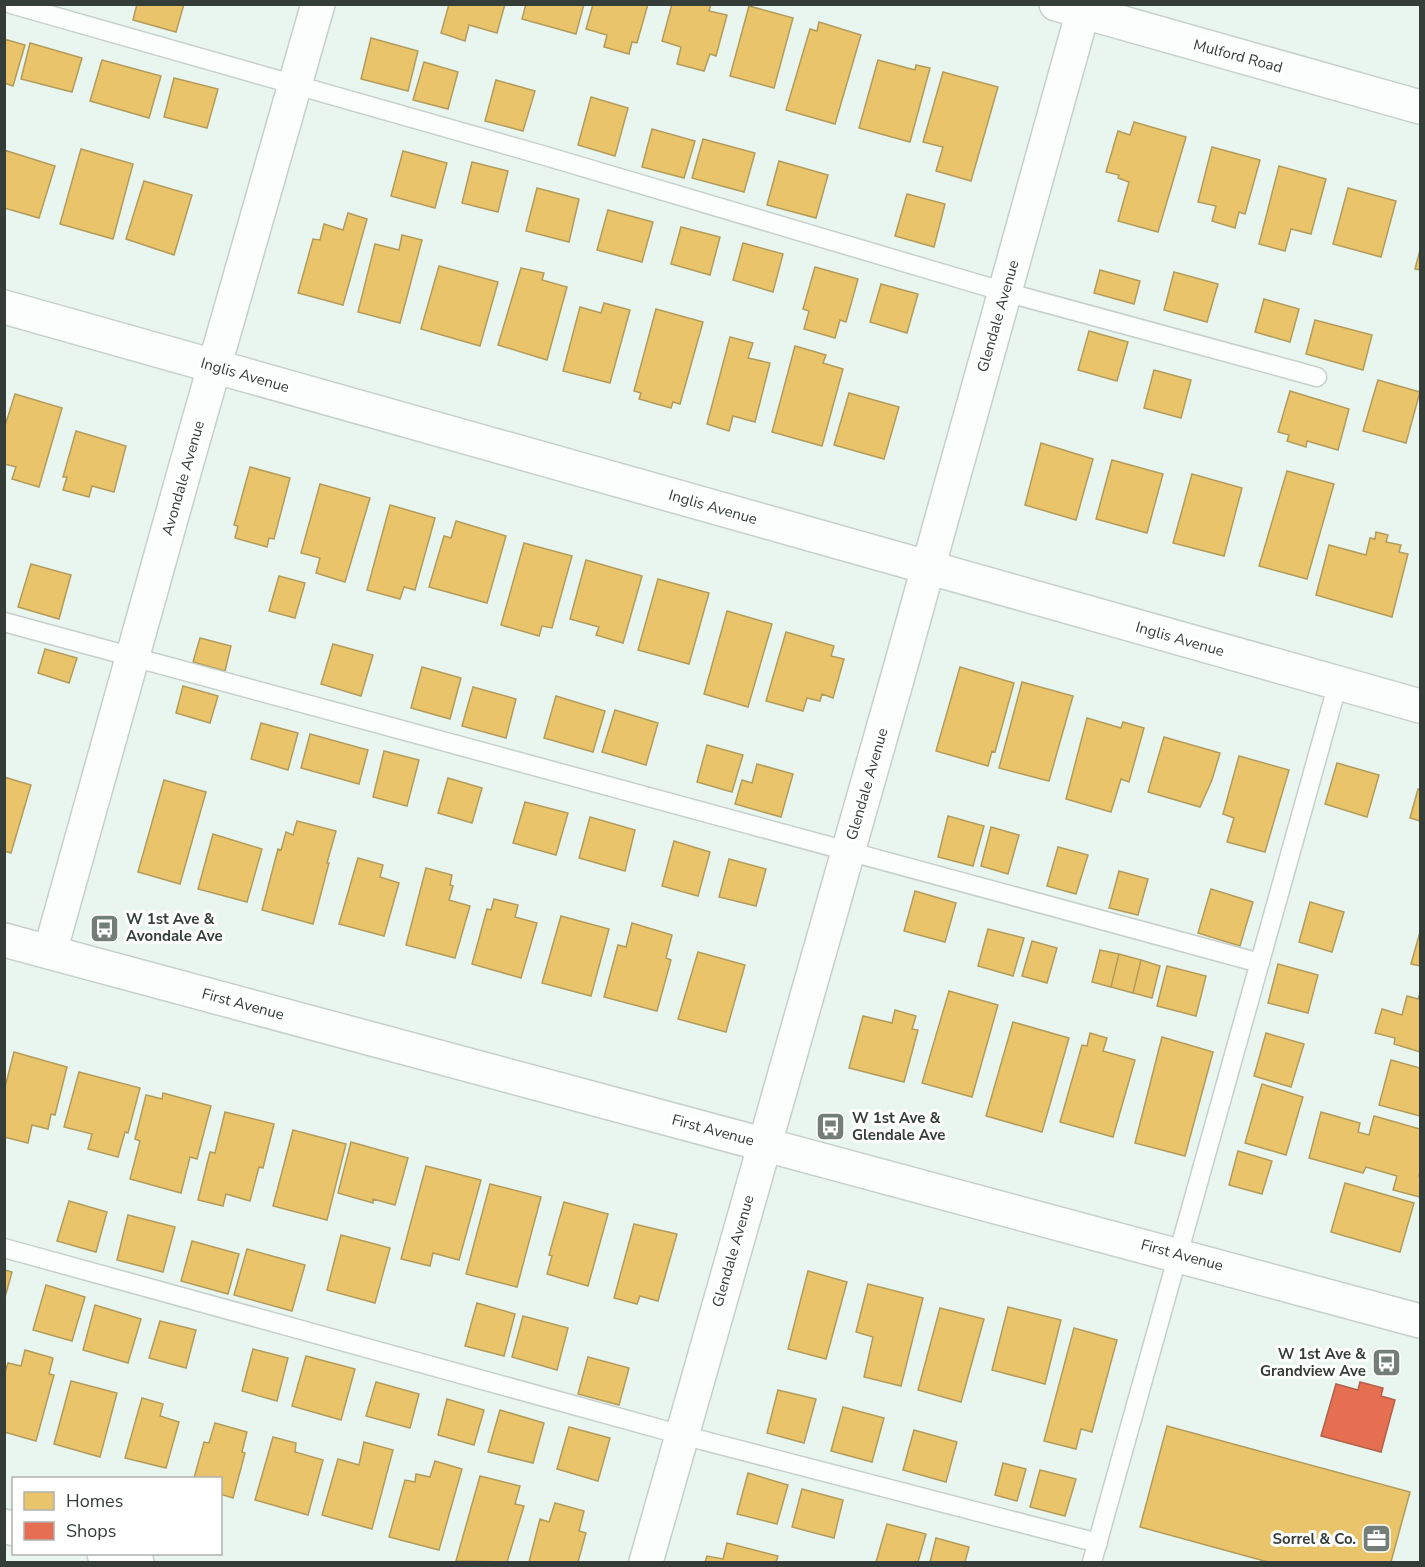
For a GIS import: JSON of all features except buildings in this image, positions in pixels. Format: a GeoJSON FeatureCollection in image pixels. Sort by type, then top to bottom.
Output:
{"type":"FeatureCollection","features":[{"type":"Feature","properties":{"kind":"street","name":"Avondale Avenue"},"geometry":{"type":"LineString","coordinates":[[50,952],[318,4]]}},
{"type":"Feature","properties":{"kind":"street","name":"Mulford Road"},"geometry":{"type":"LineString","coordinates":[[1075,7],[1420,107]]}},
{"type":"Feature","properties":{"kind":"street","name":"Glendale Avenue"},"geometry":{"type":"LineString","coordinates":[[646,1563],[1005,292],[1075,7]]}},
{"type":"Feature","properties":{"kind":"street","name":"Inglis Avenue"},"geometry":{"type":"LineString","coordinates":[[4,307],[1420,706]]}},
{"type":"Feature","properties":{"kind":"street","name":"First Avenue"},"geometry":{"type":"LineString","coordinates":[[4,939],[1179,1254],[1420,1321]]}},
{"type":"Feature","properties":{"kind":"street"},"geometry":{"type":"LineString","coordinates":[[108,1555],[137,1563]]}},
{"type":"Feature","properties":{"kind":"lane"},"geometry":{"type":"LineString","coordinates":[[10,4],[542,155],[1005,292],[1317,377]]}},
{"type":"Feature","properties":{"kind":"lane"},"geometry":{"type":"LineString","coordinates":[[4,622],[1260,963]]}},
{"type":"Feature","properties":{"kind":"lane"},"geometry":{"type":"LineString","coordinates":[[1092,1563],[1338,683]]}},
{"type":"Feature","properties":{"kind":"lane"},"geometry":{"type":"LineString","coordinates":[[4,1248],[682,1435],[1098,1543]]}},
{"type":"Feature","properties":{"kind":"place","name":"W 1st Ave & Avondale Ave"},"geometry":{"type":"Point","coordinates":[105,928]}},
{"type":"Feature","properties":{"kind":"place","name":"W 1st Ave & Glendale Ave"},"geometry":{"type":"Point","coordinates":[831,1127]}},
{"type":"Feature","properties":{"kind":"place","name":"W 1st Ave & Grandview Ave"},"geometry":{"type":"Point","coordinates":[1387,1363]}},
{"type":"Feature","properties":{"kind":"place","name":"Sorrel & Co."},"geometry":{"type":"Point","coordinates":[1377,1539]}}]}
